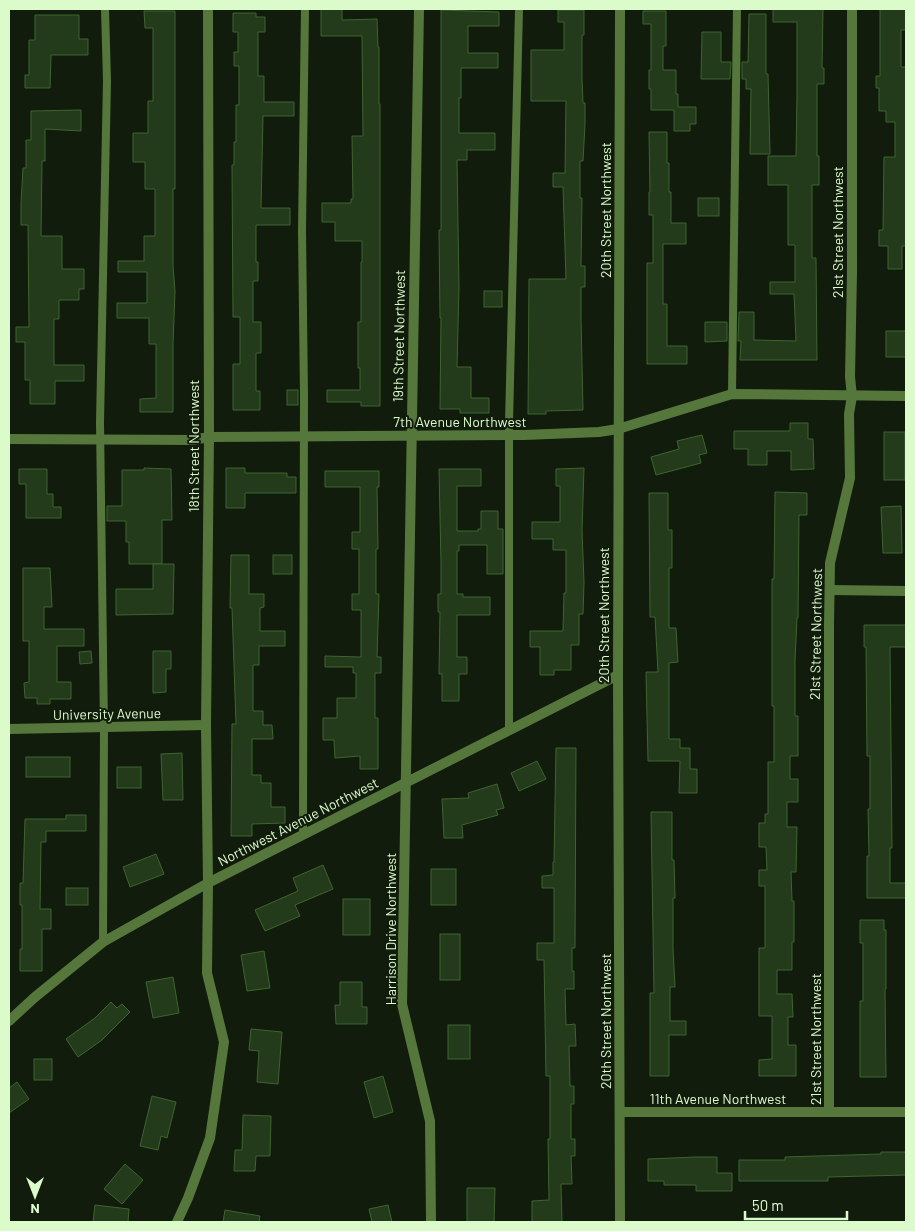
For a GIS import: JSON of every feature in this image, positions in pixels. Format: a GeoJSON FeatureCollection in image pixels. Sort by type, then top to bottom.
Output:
{"type":"FeatureCollection","features":[{"type":"Feature","properties":{"kind":"street","name":"18th Street Northwest"},"geometry":{"type":"LineString","coordinates":[[176,1222],[188,1198],[210,1138],[224,1042],[207,973],[208,9]]}},
{"type":"Feature","properties":{"kind":"street","name":"19th Street Northwest"},"geometry":{"type":"LineString","coordinates":[[406,783],[419,9]]}},
{"type":"Feature","properties":{"kind":"street","name":"20th Street Northwest"},"geometry":{"type":"LineString","coordinates":[[620,9],[618,429],[620,1222]]}},
{"type":"Feature","properties":{"kind":"street","name":"21st Street Northwest"},"geometry":{"type":"LineString","coordinates":[[830,1112],[830,563],[850,478],[849,414],[852,396],[850,377],[852,9]]}},
{"type":"Feature","properties":{"kind":"street","name":"7th Avenue Northwest"},"geometry":{"type":"LineString","coordinates":[[9,440],[100,441],[193,440],[208,437],[509,436],[598,432],[618,429],[732,394],[906,396]]}},
{"type":"Feature","properties":{"kind":"street"},"geometry":{"type":"LineString","coordinates":[[830,590],[906,591]]}},
{"type":"Feature","properties":{"kind":"street","name":"Northwest Avenue Northwest"},"geometry":{"type":"LineString","coordinates":[[9,1021],[35,997],[103,942],[208,882],[618,676]]}},
{"type":"Feature","properties":{"kind":"street","name":"University Avenue"},"geometry":{"type":"LineString","coordinates":[[9,729],[206,725]]}},
{"type":"Feature","properties":{"kind":"street","name":"Harrison Drive Northwest"},"geometry":{"type":"LineString","coordinates":[[406,783],[402,1004],[430,1121],[431,1222]]}},
{"type":"Feature","properties":{"kind":"street","name":"11th Avenue Northwest"},"geometry":{"type":"LineString","coordinates":[[620,1112],[906,1112]]}},
{"type":"Feature","properties":{"kind":"lane"},"geometry":{"type":"LineString","coordinates":[[103,942],[104,728],[100,441],[107,81],[105,9]]}},
{"type":"Feature","properties":{"kind":"lane"},"geometry":{"type":"LineString","coordinates":[[303,834],[304,436],[302,230],[305,9]]}},
{"type":"Feature","properties":{"kind":"lane"},"geometry":{"type":"LineString","coordinates":[[509,730],[509,436],[519,9]]}},
{"type":"Feature","properties":{"kind":"lane"},"geometry":{"type":"LineString","coordinates":[[732,394],[737,9]]}},
{"type":"Feature","properties":{"kind":"building"},"geometry":{"type":"Polygon","coordinates":[[[321,9],[342,9],[342,20],[377,19],[380,104],[380,406],[361,406],[361,402],[327,402],[327,390],[360,390],[358,322],[361,322],[362,241],[335,241],[335,222],[322,222],[322,203],[351,203],[351,199],[353,199],[352,136],[363,136],[362,36],[321,36],[321,9]]]}},
{"type":"Feature","properties":{"kind":"building"},"geometry":{"type":"Polygon","coordinates":[[[773,9],[823,9],[822,68],[824,68],[824,84],[817,84],[819,185],[812,185],[812,258],[816,258],[817,360],[740,360],[741,341],[738,341],[739,312],[754,312],[754,340],[796,341],[794,294],[770,294],[770,282],[795,282],[795,245],[788,245],[788,185],[768,185],[768,156],[796,156],[797,22],[773,22],[773,9]]]}},
{"type":"Feature","properties":{"kind":"building"},"geometry":{"type":"Polygon","coordinates":[[[880,9],[906,9],[906,30],[901,30],[901,67],[906,67],[906,246],[902,246],[902,269],[888,269],[888,246],[879,246],[879,230],[883,230],[884,157],[895,157],[895,122],[886,122],[886,111],[879,111],[879,88],[876,88],[876,76],[880,76],[880,9]]]}},
{"type":"Feature","properties":{"kind":"building"},"geometry":{"type":"Polygon","coordinates":[[[441,10],[499,12],[499,26],[468,26],[468,53],[498,53],[498,68],[461,68],[461,98],[459,98],[459,133],[495,133],[495,150],[467,150],[467,160],[457,160],[459,287],[457,367],[471,367],[471,398],[489,398],[489,413],[460,413],[460,409],[440,409],[441,10]]]}},
{"type":"Feature","properties":{"kind":"building"},"geometry":{"type":"Polygon","coordinates":[[[558,10],[584,10],[582,78],[585,124],[583,161],[580,161],[580,198],[582,198],[581,266],[585,266],[585,287],[581,287],[583,410],[546,411],[546,414],[528,414],[529,279],[566,279],[563,187],[553,187],[553,173],[565,173],[566,101],[531,101],[531,50],[564,50],[564,22],[558,22],[558,10]]]}},
{"type":"Feature","properties":{"kind":"building"},"geometry":{"type":"Polygon","coordinates":[[[144,11],[175,11],[173,412],[140,412],[140,399],[156,398],[156,344],[149,344],[149,318],[117,318],[117,303],[147,303],[147,272],[118,272],[118,261],[144,261],[144,236],[155,236],[155,189],[145,189],[145,162],[133,162],[133,133],[148,133],[148,101],[153,101],[153,28],[145,28],[144,11]]]}},
{"type":"Feature","properties":{"kind":"building"},"geometry":{"type":"Polygon","coordinates":[[[643,11],[666,11],[666,46],[663,46],[663,70],[676,70],[678,107],[696,107],[696,124],[690,124],[690,131],[674,131],[674,110],[651,110],[649,70],[651,70],[651,24],[643,24],[643,11]]]}},
{"type":"Feature","properties":{"kind":"building"},"geometry":{"type":"Polygon","coordinates":[[[233,13],[256,13],[256,17],[265,17],[265,32],[258,32],[258,76],[264,76],[264,102],[294,102],[294,116],[263,116],[261,208],[290,208],[290,225],[256,225],[258,281],[253,281],[253,322],[261,322],[261,353],[256,353],[256,391],[260,391],[260,410],[233,410],[233,364],[240,364],[240,317],[233,317],[232,165],[234,165],[234,142],[236,142],[236,105],[239,105],[239,66],[234,66],[234,52],[238,52],[238,32],[233,32],[233,13]]]}},
{"type":"Feature","properties":{"kind":"building"},"geometry":{"type":"Polygon","coordinates":[[[749,14],[766,14],[766,74],[768,74],[770,154],[750,154],[751,89],[746,89],[746,79],[742,79],[742,62],[748,62],[749,14]]]}},
{"type":"Feature","properties":{"kind":"building"},"geometry":{"type":"Polygon","coordinates":[[[35,15],[79,15],[79,39],[88,39],[88,55],[51,55],[50,88],[25,88],[25,75],[29,75],[29,40],[35,40],[35,15]]]}},
{"type":"Feature","properties":{"kind":"building"},"geometry":{"type":"Polygon","coordinates":[[[702,32],[721,32],[721,62],[731,62],[730,79],[701,79],[702,32]]]}},
{"type":"Feature","properties":{"kind":"building"},"geometry":{"type":"Polygon","coordinates":[[[81,110],[81,131],[45,129],[45,161],[42,161],[41,236],[62,236],[62,269],[84,269],[84,289],[79,289],[79,300],[59,300],[59,319],[54,319],[54,365],[84,365],[84,381],[55,381],[55,404],[30,404],[30,380],[25,380],[25,342],[16,342],[16,327],[29,327],[28,225],[21,225],[21,203],[23,168],[26,168],[26,140],[31,140],[31,111],[81,110]]]}},
{"type":"Feature","properties":{"kind":"building"},"geometry":{"type":"Polygon","coordinates":[[[649,132],[667,132],[671,223],[686,223],[686,244],[663,244],[663,304],[667,304],[667,346],[687,346],[687,364],[647,364],[647,263],[653,263],[653,215],[649,215],[649,132]]]}},
{"type":"Feature","properties":{"kind":"building"},"geometry":{"type":"Polygon","coordinates":[[[698,198],[719,198],[719,216],[698,216],[698,198]]]}},
{"type":"Feature","properties":{"kind":"building"},"geometry":{"type":"Polygon","coordinates":[[[484,291],[502,291],[502,307],[484,307],[484,291]]]}},
{"type":"Feature","properties":{"kind":"building"},"geometry":{"type":"Polygon","coordinates":[[[705,322],[727,322],[727,341],[705,342],[705,322]]]}},
{"type":"Feature","properties":{"kind":"building"},"geometry":{"type":"Polygon","coordinates":[[[886,331],[906,331],[906,357],[886,357],[886,331]]]}},
{"type":"Feature","properties":{"kind":"building"},"geometry":{"type":"Polygon","coordinates":[[[287,390],[298,390],[298,405],[287,405],[287,390]]]}},
{"type":"Feature","properties":{"kind":"building"},"geometry":{"type":"Polygon","coordinates":[[[790,423],[808,423],[808,439],[813,439],[814,469],[791,470],[791,451],[767,451],[767,465],[748,465],[748,449],[734,449],[734,431],[790,431],[790,423]]]}},
{"type":"Feature","properties":{"kind":"building"},"geometry":{"type":"Polygon","coordinates":[[[884,432],[905,432],[905,480],[884,480],[884,432]]]}},
{"type":"Feature","properties":{"kind":"building"},"geometry":{"type":"Polygon","coordinates":[[[702,435],[707,453],[699,455],[701,463],[656,475],[651,457],[679,449],[677,441],[702,435]]]}},
{"type":"Feature","properties":{"kind":"building"},"geometry":{"type":"Polygon","coordinates":[[[144,468],[171,469],[172,520],[162,520],[162,564],[129,564],[129,542],[126,542],[126,521],[107,521],[107,506],[122,506],[122,470],[144,470],[144,468]]]}},
{"type":"Feature","properties":{"kind":"building"},"geometry":{"type":"Polygon","coordinates":[[[226,468],[245,468],[245,473],[287,473],[287,477],[296,477],[296,493],[245,493],[245,508],[226,508],[226,468]]]}},
{"type":"Feature","properties":{"kind":"building"},"geometry":{"type":"Polygon","coordinates":[[[584,468],[582,531],[584,582],[583,614],[579,614],[579,645],[571,645],[571,670],[554,670],[554,675],[540,675],[540,647],[530,647],[530,631],[563,631],[564,593],[566,593],[566,550],[553,550],[553,539],[532,539],[532,522],[560,522],[560,486],[556,486],[556,469],[584,468]]]}},
{"type":"Feature","properties":{"kind":"building"},"geometry":{"type":"Polygon","coordinates":[[[19,469],[47,469],[47,494],[53,494],[53,507],[61,507],[61,518],[26,518],[26,484],[19,484],[19,469]]]}},
{"type":"Feature","properties":{"kind":"building"},"geometry":{"type":"Polygon","coordinates":[[[439,469],[481,469],[481,486],[457,486],[457,531],[478,531],[478,529],[481,529],[481,511],[498,511],[498,529],[503,529],[503,574],[487,574],[487,545],[459,545],[459,551],[457,551],[457,594],[463,594],[463,597],[490,597],[490,615],[457,615],[457,657],[467,657],[467,674],[459,674],[459,701],[442,701],[442,674],[439,674],[440,612],[438,612],[438,594],[441,594],[441,563],[439,469]]]}},
{"type":"Feature","properties":{"kind":"building"},"geometry":{"type":"Polygon","coordinates":[[[325,471],[379,471],[379,487],[377,487],[378,549],[376,549],[376,594],[379,594],[377,657],[381,657],[381,673],[375,673],[375,718],[378,718],[378,769],[360,769],[360,756],[335,758],[334,740],[323,740],[323,718],[337,718],[337,698],[356,698],[356,673],[353,673],[353,667],[325,667],[325,656],[361,657],[361,610],[352,610],[352,594],[359,594],[359,549],[352,549],[352,532],[360,532],[360,487],[325,487],[325,471]]]}},
{"type":"Feature","properties":{"kind":"building"},"geometry":{"type":"Polygon","coordinates":[[[775,492],[807,493],[807,515],[799,515],[798,618],[795,661],[795,716],[798,716],[798,756],[790,756],[790,779],[798,779],[798,802],[787,802],[787,827],[797,827],[796,872],[791,872],[792,901],[794,901],[794,942],[792,942],[792,970],[777,970],[777,994],[792,994],[793,1017],[788,1017],[788,1045],[796,1045],[796,1076],[759,1076],[759,1060],[772,1059],[772,1016],[759,1016],[759,948],[765,948],[765,886],[759,886],[759,870],[767,870],[766,847],[759,847],[759,823],[765,823],[765,814],[768,814],[768,762],[774,762],[772,579],[774,579],[775,492]]]}},
{"type":"Feature","properties":{"kind":"building"},"geometry":{"type":"Polygon","coordinates":[[[649,493],[668,493],[668,530],[672,530],[672,568],[669,568],[669,628],[676,628],[678,662],[669,663],[669,739],[680,739],[680,748],[690,748],[690,769],[697,769],[697,793],[679,793],[680,761],[648,761],[646,672],[658,672],[655,617],[650,617],[649,493]]]}},
{"type":"Feature","properties":{"kind":"building"},"geometry":{"type":"Polygon","coordinates":[[[901,506],[902,553],[883,553],[881,507],[901,506]]]}},
{"type":"Feature","properties":{"kind":"building"},"geometry":{"type":"Polygon","coordinates":[[[231,555],[249,555],[249,594],[264,594],[264,607],[260,608],[260,631],[285,631],[285,646],[259,646],[259,665],[253,665],[253,711],[263,711],[263,725],[272,725],[273,739],[252,739],[252,775],[261,775],[261,783],[271,783],[271,807],[285,807],[285,823],[252,824],[252,836],[231,836],[232,724],[236,724],[232,608],[230,608],[231,555]]]}},
{"type":"Feature","properties":{"kind":"building"},"geometry":{"type":"Polygon","coordinates":[[[273,555],[292,555],[292,574],[273,574],[273,555]]]}},
{"type":"Feature","properties":{"kind":"building"},"geometry":{"type":"Polygon","coordinates":[[[153,564],[174,564],[173,614],[116,615],[116,589],[153,589],[153,564]]]}},
{"type":"Feature","properties":{"kind":"building"},"geometry":{"type":"Polygon","coordinates":[[[23,568],[50,568],[52,607],[44,607],[44,629],[84,629],[84,646],[57,646],[57,682],[71,682],[71,699],[50,699],[50,704],[37,704],[37,698],[25,698],[24,683],[29,682],[29,641],[23,641],[23,568]]]}},
{"type":"Feature","properties":{"kind":"building"},"geometry":{"type":"Polygon","coordinates":[[[864,625],[906,625],[906,647],[890,647],[892,848],[890,848],[890,883],[906,883],[906,898],[867,898],[870,756],[867,756],[864,625]]]}},
{"type":"Feature","properties":{"kind":"building"},"geometry":{"type":"Polygon","coordinates":[[[91,651],[92,663],[80,664],[79,652],[91,651]]]}},
{"type":"Feature","properties":{"kind":"building"},"geometry":{"type":"Polygon","coordinates":[[[153,651],[171,651],[171,669],[166,669],[166,692],[153,693],[153,651]]]}},
{"type":"Feature","properties":{"kind":"building"},"geometry":{"type":"Polygon","coordinates":[[[556,748],[576,748],[575,948],[572,948],[574,989],[565,989],[566,1025],[575,1024],[576,1046],[569,1046],[570,1086],[574,1086],[574,1104],[571,1104],[571,1139],[575,1139],[575,1156],[571,1156],[572,1184],[561,1184],[562,1222],[532,1222],[532,1201],[549,1200],[550,1076],[546,1076],[544,960],[537,960],[537,943],[554,943],[554,888],[542,888],[542,876],[553,875],[556,748]]]}},
{"type":"Feature","properties":{"kind":"building"},"geometry":{"type":"Polygon","coordinates":[[[182,753],[183,800],[163,800],[161,754],[182,753]]]}},
{"type":"Feature","properties":{"kind":"building"},"geometry":{"type":"Polygon","coordinates":[[[26,757],[70,757],[70,777],[26,777],[26,757]]]}},
{"type":"Feature","properties":{"kind":"building"},"geometry":{"type":"Polygon","coordinates":[[[537,761],[546,779],[519,791],[511,773],[537,761]]]}},
{"type":"Feature","properties":{"kind":"building"},"geometry":{"type":"Polygon","coordinates":[[[117,767],[141,767],[141,788],[117,788],[117,767]]]}},
{"type":"Feature","properties":{"kind":"building"},"geometry":{"type":"Polygon","coordinates":[[[497,784],[504,808],[496,810],[498,815],[462,825],[463,838],[444,838],[442,799],[469,798],[468,793],[497,784]]]}},
{"type":"Feature","properties":{"kind":"building"},"geometry":{"type":"Polygon","coordinates":[[[651,812],[672,812],[672,860],[674,860],[675,898],[673,898],[673,948],[675,987],[670,987],[670,1021],[686,1021],[686,1035],[669,1035],[669,1076],[650,1076],[650,993],[654,993],[651,812]]]}},
{"type":"Feature","properties":{"kind":"building"},"geometry":{"type":"Polygon","coordinates":[[[66,815],[86,815],[86,831],[46,831],[46,842],[41,842],[40,909],[51,909],[51,929],[42,929],[42,971],[20,971],[22,905],[20,905],[20,883],[23,883],[25,819],[66,819],[66,815]]]}},
{"type":"Feature","properties":{"kind":"building"},"geometry":{"type":"Polygon","coordinates":[[[156,854],[164,874],[130,887],[123,867],[156,854]]]}},
{"type":"Feature","properties":{"kind":"building"},"geometry":{"type":"Polygon","coordinates":[[[323,865],[333,889],[295,905],[300,916],[265,931],[255,910],[298,891],[293,878],[323,865]]]}},
{"type":"Feature","properties":{"kind":"building"},"geometry":{"type":"Polygon","coordinates":[[[431,869],[456,869],[456,905],[431,905],[431,869]]]}},
{"type":"Feature","properties":{"kind":"building"},"geometry":{"type":"Polygon","coordinates":[[[66,888],[88,888],[88,905],[66,905],[66,888]]]}},
{"type":"Feature","properties":{"kind":"building"},"geometry":{"type":"Polygon","coordinates":[[[343,899],[370,899],[370,935],[343,935],[343,899]]]}},
{"type":"Feature","properties":{"kind":"building"},"geometry":{"type":"Polygon","coordinates":[[[860,920],[884,920],[884,930],[886,930],[886,1077],[860,1077],[860,1001],[863,1001],[863,943],[860,943],[860,920]]]}},
{"type":"Feature","properties":{"kind":"building"},"geometry":{"type":"Polygon","coordinates":[[[440,934],[460,934],[460,980],[440,980],[440,934]]]}},
{"type":"Feature","properties":{"kind":"building"},"geometry":{"type":"Polygon","coordinates":[[[264,951],[270,988],[247,991],[241,955],[264,951]]]}},
{"type":"Feature","properties":{"kind":"building"},"geometry":{"type":"Polygon","coordinates":[[[173,977],[179,1013],[153,1018],[146,982],[173,977]]]}},
{"type":"Feature","properties":{"kind":"building"},"geometry":{"type":"Polygon","coordinates":[[[340,982],[362,982],[362,1007],[367,1007],[367,1024],[336,1024],[335,1005],[340,1005],[340,982]]]}},
{"type":"Feature","properties":{"kind":"building"},"geometry":{"type":"Polygon","coordinates":[[[111,1002],[117,1008],[122,1004],[130,1012],[102,1040],[78,1057],[66,1039],[95,1018],[111,1002]]]}},
{"type":"Feature","properties":{"kind":"building"},"geometry":{"type":"Polygon","coordinates":[[[448,1025],[470,1025],[470,1059],[448,1059],[448,1025]]]}},
{"type":"Feature","properties":{"kind":"building"},"geometry":{"type":"Polygon","coordinates":[[[251,1029],[282,1032],[278,1084],[257,1082],[259,1051],[249,1050],[251,1029]]]}},
{"type":"Feature","properties":{"kind":"building"},"geometry":{"type":"Polygon","coordinates":[[[34,1059],[52,1059],[52,1080],[34,1080],[34,1059]]]}},
{"type":"Feature","properties":{"kind":"building"},"geometry":{"type":"Polygon","coordinates":[[[383,1076],[393,1112],[374,1118],[364,1082],[383,1076]]]}},
{"type":"Feature","properties":{"kind":"building"},"geometry":{"type":"Polygon","coordinates":[[[17,1082],[29,1099],[9,1113],[9,1088],[17,1082]]]}},
{"type":"Feature","properties":{"kind":"building"},"geometry":{"type":"Polygon","coordinates":[[[152,1096],[176,1102],[167,1138],[161,1136],[158,1150],[140,1146],[152,1096]]]}},
{"type":"Feature","properties":{"kind":"building"},"geometry":{"type":"Polygon","coordinates":[[[243,1115],[271,1116],[270,1156],[256,1156],[255,1171],[234,1171],[235,1150],[242,1150],[243,1115]]]}},
{"type":"Feature","properties":{"kind":"building"},"geometry":{"type":"Polygon","coordinates":[[[881,1152],[906,1152],[906,1175],[828,1177],[828,1181],[739,1181],[739,1160],[785,1160],[785,1157],[881,1154],[881,1152]]]}},
{"type":"Feature","properties":{"kind":"building"},"geometry":{"type":"Polygon","coordinates":[[[717,1157],[717,1173],[732,1173],[732,1191],[696,1191],[696,1185],[664,1185],[664,1181],[648,1181],[648,1159],[717,1157]]]}},
{"type":"Feature","properties":{"kind":"building"},"geometry":{"type":"Polygon","coordinates":[[[125,1164],[143,1180],[122,1204],[104,1189],[125,1164]]]}},
{"type":"Feature","properties":{"kind":"building"},"geometry":{"type":"Polygon","coordinates":[[[467,1188],[495,1188],[494,1222],[467,1222],[467,1188]]]}},
{"type":"Feature","properties":{"kind":"building"},"geometry":{"type":"Polygon","coordinates":[[[95,1205],[129,1209],[128,1222],[93,1222],[95,1205]]]}},
{"type":"Feature","properties":{"kind":"building"},"geometry":{"type":"Polygon","coordinates":[[[388,1205],[392,1222],[372,1222],[369,1209],[388,1205]]]}},
{"type":"Feature","properties":{"kind":"building"},"geometry":{"type":"Polygon","coordinates":[[[225,1210],[260,1216],[259,1222],[223,1222],[225,1210]]]}}]}
